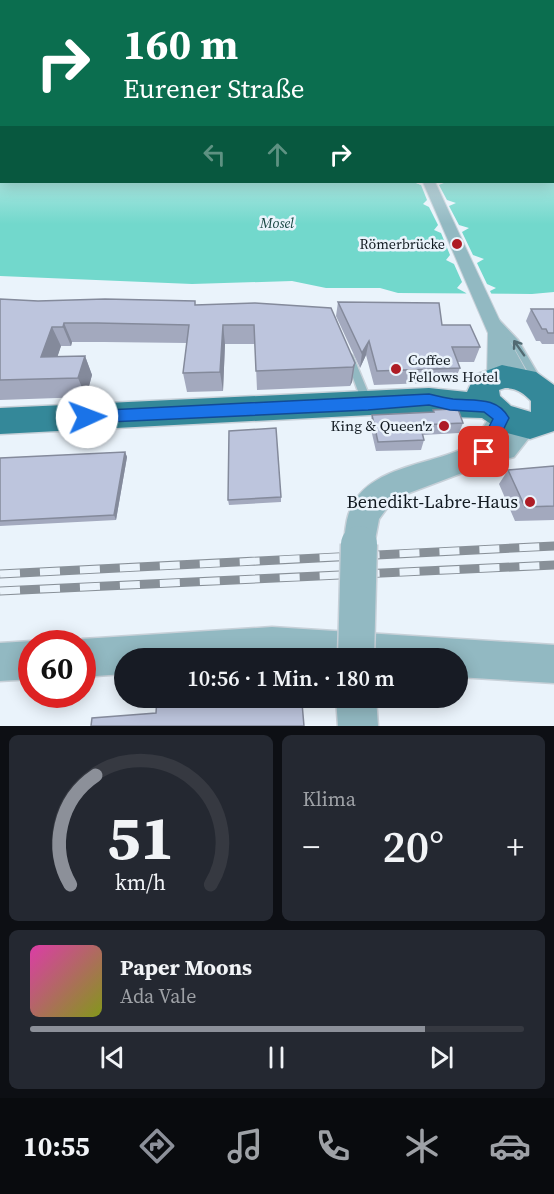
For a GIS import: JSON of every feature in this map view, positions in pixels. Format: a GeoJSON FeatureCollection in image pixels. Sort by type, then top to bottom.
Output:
{"type":"FeatureCollection","features":[{"type":"Feature","properties":{"kind":"main road"},"geometry":{"type":"LineString","coordinates":[[0,421],[368,404],[429,399],[450,404],[523,398]]}},
{"type":"Feature","properties":{"kind":"street"},"geometry":{"type":"LineString","coordinates":[[356,648],[359,540],[364,514],[379,494],[399,484],[484,452],[504,449],[523,398],[509,354],[496,335],[490,316],[429,183]]}},
{"type":"Feature","properties":{"kind":"street"},"geometry":{"type":"LineString","coordinates":[[96,657],[272,646],[554,664]]}},
{"type":"Feature","properties":{"kind":"street"},"geometry":{"type":"LineString","coordinates":[[0,662],[18,661]]}},
{"type":"Feature","properties":{"kind":"street"},"geometry":{"type":"LineString","coordinates":[[357,708],[358,726]]}},
{"type":"Feature","properties":{"kind":"lane"},"geometry":{"type":"LineString","coordinates":[[490,316],[515,342],[538,380],[523,398]]}},
{"type":"Feature","properties":{"kind":"lane"},"geometry":{"type":"LineString","coordinates":[[342,342],[368,404]]}},
{"type":"Feature","properties":{"kind":"water","name":"Mosel"},"geometry":{"type":"Polygon","coordinates":[[[0,183],[416,183],[429,186],[444,183],[554,183],[554,292],[532,294],[398,293],[380,288],[326,288],[292,281],[192,284],[0,276],[0,183]]]}},
{"type":"Feature","properties":{"kind":"pier","name":"Römerbrücke"},"geometry":{"type":"Polygon","coordinates":[[[416,183],[443,183],[439,185],[447,200],[456,203],[449,206],[459,225],[469,228],[462,232],[473,255],[484,259],[477,263],[487,284],[496,288],[490,291],[493,297],[468,297],[466,293],[457,288],[462,282],[454,264],[446,260],[450,255],[441,233],[434,230],[438,225],[429,207],[423,204],[427,200],[421,185],[416,183]]]}},
{"type":"Feature","properties":{"kind":"building"},"geometry":{"type":"Polygon","coordinates":[[[0,299],[195,301],[195,305],[255,303],[331,308],[355,363],[353,367],[256,371],[254,325],[223,325],[220,372],[183,373],[189,325],[64,323],[63,327],[52,327],[41,357],[85,356],[78,378],[0,380],[0,299]]]}},
{"type":"Feature","properties":{"kind":"building"},"geometry":{"type":"Polygon","coordinates":[[[338,302],[439,303],[442,325],[470,325],[480,347],[452,347],[460,368],[377,371],[369,341],[362,353],[338,302]]]}},
{"type":"Feature","properties":{"kind":"building"},"geometry":{"type":"Polygon","coordinates":[[[531,309],[554,309],[554,333],[548,333],[546,329],[542,329],[531,309]]]}},
{"type":"Feature","properties":{"kind":"building"},"geometry":{"type":"Polygon","coordinates":[[[458,409],[463,423],[420,425],[424,440],[378,442],[372,415],[458,409]]]}},
{"type":"Feature","properties":{"kind":"building"},"geometry":{"type":"Polygon","coordinates":[[[276,428],[281,497],[228,500],[229,431],[276,428]]]}},
{"type":"Feature","properties":{"kind":"building"},"geometry":{"type":"Polygon","coordinates":[[[125,452],[114,515],[0,521],[0,458],[125,452]]]}},
{"type":"Feature","properties":{"kind":"building"},"geometry":{"type":"Polygon","coordinates":[[[554,466],[554,506],[525,507],[508,470],[554,466]]]}},
{"type":"Feature","properties":{"kind":"building"},"geometry":{"type":"Polygon","coordinates":[[[156,708],[302,708],[304,726],[91,726],[92,718],[156,713],[156,708]]]}},
{"type":"Feature","properties":{"kind":"railway"},"geometry":{"type":"LineString","coordinates":[[0,574],[554,546]]}},
{"type":"Feature","properties":{"kind":"railway"},"geometry":{"type":"LineString","coordinates":[[0,591],[554,565]]}},
{"type":"Feature","properties":{"kind":"place","name":"Römerbrücke"},"geometry":{"type":"Point","coordinates":[457,244]}},
{"type":"Feature","properties":{"kind":"place","name":"Coffee Fellows Hotel"},"geometry":{"type":"Point","coordinates":[396,369]}},
{"type":"Feature","properties":{"kind":"place","name":"King & Queen'z"},"geometry":{"type":"Point","coordinates":[444,426]}},
{"type":"Feature","properties":{"kind":"place","name":"Benedikt-Labre-Haus"},"geometry":{"type":"Point","coordinates":[530,502]}},
{"type":"Feature","properties":{"kind":"route"},"geometry":{"type":"LineString","coordinates":[[87,417],[429,399],[450,404],[488,406],[502,418],[484,452]]}}]}
